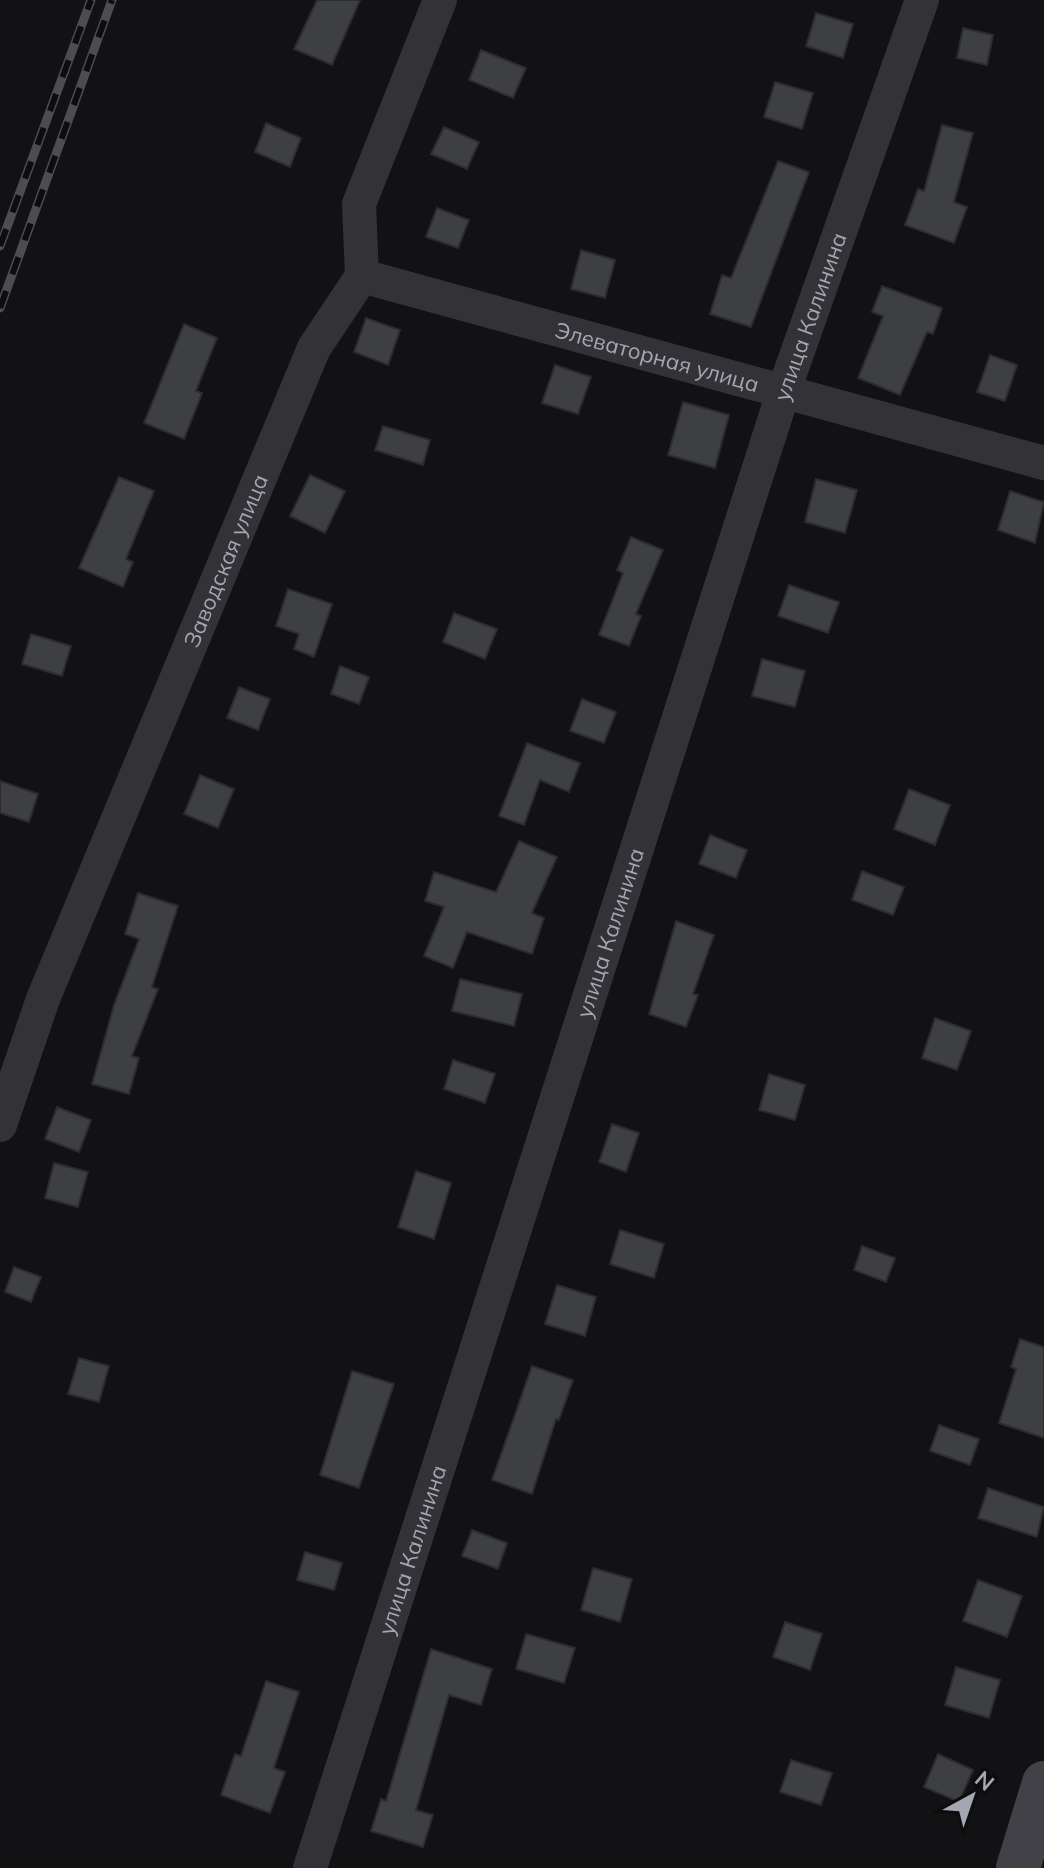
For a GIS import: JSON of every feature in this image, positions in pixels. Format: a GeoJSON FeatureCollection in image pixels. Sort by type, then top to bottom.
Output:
{"type":"FeatureCollection","features":[{"type":"Feature","properties":{"kind":"street"},"geometry":{"type":"LineString","coordinates":[[362,276],[359,204],[440,0]]}},
{"type":"Feature","properties":{"kind":"street","name":"улица Калинина"},"geometry":{"type":"LineString","coordinates":[[310,1868],[783,393],[922,0]]}},
{"type":"Feature","properties":{"kind":"street","name":"Элеваторная улица"},"geometry":{"type":"LineString","coordinates":[[362,276],[1044,463]]}},
{"type":"Feature","properties":{"kind":"street","name":"Заводская улица"},"geometry":{"type":"LineString","coordinates":[[0,1125],[43,999],[314,348],[362,276]]}},
{"type":"Feature","properties":{"kind":"street"},"geometry":{"type":"LineString","coordinates":[[1018,1868],[1044,1783]]}},
{"type":"Feature","properties":{"kind":"building"},"geometry":{"type":"Polygon","coordinates":[[[317,0],[360,0],[332,65],[294,49],[317,0]]]}},
{"type":"Feature","properties":{"kind":"building"},"geometry":{"type":"Polygon","coordinates":[[[816,13],[853,24],[843,58],[806,46],[816,13]]]}},
{"type":"Feature","properties":{"kind":"building"},"geometry":{"type":"Polygon","coordinates":[[[963,28],[993,35],[987,65],[957,58],[963,28]]]}},
{"type":"Feature","properties":{"kind":"building"},"geometry":{"type":"Polygon","coordinates":[[[481,50],[526,68],[513,98],[469,80],[481,50]]]}},
{"type":"Feature","properties":{"kind":"building"},"geometry":{"type":"Polygon","coordinates":[[[775,82],[813,93],[802,129],[764,117],[775,82]]]}},
{"type":"Feature","properties":{"kind":"building"},"geometry":{"type":"Polygon","coordinates":[[[266,123],[301,138],[290,167],[255,152],[266,123]]]}},
{"type":"Feature","properties":{"kind":"building"},"geometry":{"type":"Polygon","coordinates":[[[942,125],[973,133],[954,202],[967,207],[954,243],[905,225],[918,189],[924,191],[942,125]]]}},
{"type":"Feature","properties":{"kind":"building"},"geometry":{"type":"Polygon","coordinates":[[[444,127],[479,142],[467,169],[431,154],[444,127]]]}},
{"type":"Feature","properties":{"kind":"building"},"geometry":{"type":"Polygon","coordinates":[[[778,161],[809,172],[751,327],[710,314],[722,275],[731,278],[778,161]]]}},
{"type":"Feature","properties":{"kind":"building"},"geometry":{"type":"Polygon","coordinates":[[[437,208],[469,220],[458,248],[426,237],[437,208]]]}},
{"type":"Feature","properties":{"kind":"building"},"geometry":{"type":"Polygon","coordinates":[[[581,250],[615,260],[605,298],[571,289],[581,250]]]}},
{"type":"Feature","properties":{"kind":"building"},"geometry":{"type":"Polygon","coordinates":[[[882,286],[942,308],[933,334],[927,332],[900,395],[858,378],[883,316],[872,312],[882,286]]]}},
{"type":"Feature","properties":{"kind":"building"},"geometry":{"type":"Polygon","coordinates":[[[366,318],[400,330],[388,365],[354,352],[366,318]]]}},
{"type":"Feature","properties":{"kind":"building"},"geometry":{"type":"Polygon","coordinates":[[[184,324],[217,338],[196,391],[202,393],[184,439],[144,423],[184,324]]]}},
{"type":"Feature","properties":{"kind":"building"},"geometry":{"type":"Polygon","coordinates":[[[990,355],[1017,365],[1005,401],[977,392],[990,355]]]}},
{"type":"Feature","properties":{"kind":"building"},"geometry":{"type":"Polygon","coordinates":[[[555,365],[591,377],[578,414],[542,403],[555,365]]]}},
{"type":"Feature","properties":{"kind":"building"},"geometry":{"type":"Polygon","coordinates":[[[683,402],[729,415],[715,468],[668,455],[683,402]]]}},
{"type":"Feature","properties":{"kind":"building"},"geometry":{"type":"Polygon","coordinates":[[[383,426],[430,440],[423,465],[375,450],[383,426]]]}},
{"type":"Feature","properties":{"kind":"building"},"geometry":{"type":"Polygon","coordinates":[[[310,475],[345,491],[325,533],[290,516],[310,475]]]}},
{"type":"Feature","properties":{"kind":"building"},"geometry":{"type":"Polygon","coordinates":[[[119,477],[154,491],[126,559],[133,562],[123,587],[79,568],[119,477]]]}},
{"type":"Feature","properties":{"kind":"building"},"geometry":{"type":"Polygon","coordinates":[[[816,479],[857,490],[845,533],[805,522],[816,479]]]}},
{"type":"Feature","properties":{"kind":"building"},"geometry":{"type":"Polygon","coordinates":[[[1010,491],[1044,502],[1035,543],[998,530],[1010,491]]]}},
{"type":"Feature","properties":{"kind":"building"},"geometry":{"type":"Polygon","coordinates":[[[631,537],[663,550],[636,614],[641,616],[629,646],[599,635],[623,573],[617,570],[631,537]]]}},
{"type":"Feature","properties":{"kind":"building"},"geometry":{"type":"Polygon","coordinates":[[[789,585],[839,602],[828,633],[778,616],[789,585]]]}},
{"type":"Feature","properties":{"kind":"building"},"geometry":{"type":"Polygon","coordinates":[[[288,589],[332,604],[314,657],[294,649],[299,634],[276,626],[288,589]]]}},
{"type":"Feature","properties":{"kind":"building"},"geometry":{"type":"Polygon","coordinates":[[[454,613],[497,629],[485,659],[443,642],[454,613]]]}},
{"type":"Feature","properties":{"kind":"building"},"geometry":{"type":"Polygon","coordinates":[[[31,634],[71,646],[62,676],[22,664],[31,634]]]}},
{"type":"Feature","properties":{"kind":"building"},"geometry":{"type":"Polygon","coordinates":[[[762,659],[805,671],[795,707],[752,696],[762,659]]]}},
{"type":"Feature","properties":{"kind":"building"},"geometry":{"type":"Polygon","coordinates":[[[340,666],[369,677],[359,704],[331,694],[340,666]]]}},
{"type":"Feature","properties":{"kind":"building"},"geometry":{"type":"Polygon","coordinates":[[[239,687],[270,699],[258,730],[227,718],[239,687]]]}},
{"type":"Feature","properties":{"kind":"building"},"geometry":{"type":"Polygon","coordinates":[[[582,699],[616,712],[604,743],[570,731],[582,699]]]}},
{"type":"Feature","properties":{"kind":"building"},"geometry":{"type":"Polygon","coordinates":[[[527,743],[580,763],[569,792],[540,780],[524,825],[499,816],[527,743]]]}},
{"type":"Feature","properties":{"kind":"building"},"geometry":{"type":"Polygon","coordinates":[[[200,775],[234,789],[218,828],[184,814],[200,775]]]}},
{"type":"Feature","properties":{"kind":"building"},"geometry":{"type":"Polygon","coordinates":[[[0,781],[38,794],[29,822],[0,813],[0,781]]]}},
{"type":"Feature","properties":{"kind":"building"},"geometry":{"type":"Polygon","coordinates":[[[909,789],[950,805],[935,845],[894,829],[909,789]]]}},
{"type":"Feature","properties":{"kind":"building"},"geometry":{"type":"Polygon","coordinates":[[[710,835],[747,850],[736,878],[699,864],[710,835]]]}},
{"type":"Feature","properties":{"kind":"building"},"geometry":{"type":"Polygon","coordinates":[[[519,841],[557,857],[532,913],[544,918],[532,954],[467,932],[453,968],[424,956],[444,907],[425,901],[434,872],[496,892],[519,841]]]}},
{"type":"Feature","properties":{"kind":"building"},"geometry":{"type":"Polygon","coordinates":[[[862,871],[904,887],[893,915],[852,900],[862,871]]]}},
{"type":"Feature","properties":{"kind":"building"},"geometry":{"type":"Polygon","coordinates":[[[138,893],[178,906],[152,987],[158,989],[132,1056],[139,1058],[129,1094],[92,1084],[114,1005],[139,939],[125,934],[138,893]]]}},
{"type":"Feature","properties":{"kind":"building"},"geometry":{"type":"Polygon","coordinates":[[[676,921],[714,935],[693,994],[698,995],[686,1027],[649,1014],[676,921]]]}},
{"type":"Feature","properties":{"kind":"building"},"geometry":{"type":"Polygon","coordinates":[[[460,979],[522,994],[514,1026],[452,1011],[460,979]]]}},
{"type":"Feature","properties":{"kind":"building"},"geometry":{"type":"Polygon","coordinates":[[[935,1018],[971,1031],[957,1070],[922,1058],[935,1018]]]}},
{"type":"Feature","properties":{"kind":"building"},"geometry":{"type":"Polygon","coordinates":[[[453,1060],[495,1074],[485,1103],[444,1089],[453,1060]]]}},
{"type":"Feature","properties":{"kind":"building"},"geometry":{"type":"Polygon","coordinates":[[[769,1074],[805,1085],[795,1120],[759,1110],[769,1074]]]}},
{"type":"Feature","properties":{"kind":"building"},"geometry":{"type":"Polygon","coordinates":[[[57,1107],[91,1120],[79,1152],[45,1139],[57,1107]]]}},
{"type":"Feature","properties":{"kind":"building"},"geometry":{"type":"Polygon","coordinates":[[[612,1124],[639,1133],[626,1172],[599,1162],[612,1124]]]}},
{"type":"Feature","properties":{"kind":"building"},"geometry":{"type":"Polygon","coordinates":[[[54,1163],[88,1172],[78,1207],[45,1198],[54,1163]]]}},
{"type":"Feature","properties":{"kind":"building"},"geometry":{"type":"Polygon","coordinates":[[[416,1171],[451,1183],[434,1239],[398,1227],[416,1171]]]}},
{"type":"Feature","properties":{"kind":"building"},"geometry":{"type":"Polygon","coordinates":[[[620,1230],[664,1244],[654,1278],[610,1264],[620,1230]]]}},
{"type":"Feature","properties":{"kind":"building"},"geometry":{"type":"Polygon","coordinates":[[[862,1246],[895,1258],[886,1282],[854,1270],[862,1246]]]}},
{"type":"Feature","properties":{"kind":"building"},"geometry":{"type":"Polygon","coordinates":[[[14,1267],[41,1277],[31,1302],[5,1292],[14,1267]]]}},
{"type":"Feature","properties":{"kind":"building"},"geometry":{"type":"Polygon","coordinates":[[[557,1285],[596,1297],[585,1336],[545,1324],[557,1285]]]}},
{"type":"Feature","properties":{"kind":"building"},"geometry":{"type":"Polygon","coordinates":[[[1020,1339],[1044,1347],[1044,1438],[999,1423],[1016,1369],[1011,1367],[1020,1339]]]}},
{"type":"Feature","properties":{"kind":"building"},"geometry":{"type":"Polygon","coordinates":[[[79,1358],[109,1366],[99,1402],[68,1394],[79,1358]]]}},
{"type":"Feature","properties":{"kind":"building"},"geometry":{"type":"Polygon","coordinates":[[[532,1366],[573,1380],[559,1420],[556,1419],[532,1494],[492,1480],[532,1366]]]}},
{"type":"Feature","properties":{"kind":"building"},"geometry":{"type":"Polygon","coordinates":[[[352,1371],[394,1384],[359,1488],[320,1475],[352,1371]]]}},
{"type":"Feature","properties":{"kind":"building"},"geometry":{"type":"Polygon","coordinates":[[[939,1425],[979,1439],[970,1465],[930,1451],[939,1425]]]}},
{"type":"Feature","properties":{"kind":"building"},"geometry":{"type":"Polygon","coordinates":[[[988,1488],[1044,1507],[1037,1537],[978,1518],[988,1488]]]}},
{"type":"Feature","properties":{"kind":"building"},"geometry":{"type":"Polygon","coordinates":[[[472,1530],[507,1543],[498,1569],[462,1556],[472,1530]]]}},
{"type":"Feature","properties":{"kind":"building"},"geometry":{"type":"Polygon","coordinates":[[[305,1552],[342,1563],[334,1590],[297,1580],[305,1552]]]}},
{"type":"Feature","properties":{"kind":"building"},"geometry":{"type":"Polygon","coordinates":[[[593,1568],[632,1579],[620,1622],[581,1610],[593,1568]]]}},
{"type":"Feature","properties":{"kind":"building"},"geometry":{"type":"Polygon","coordinates":[[[978,1580],[1022,1596],[1007,1637],[963,1621],[978,1580]]]}},
{"type":"Feature","properties":{"kind":"building"},"geometry":{"type":"Polygon","coordinates":[[[785,1622],[822,1634],[810,1670],[773,1657],[785,1622]]]}},
{"type":"Feature","properties":{"kind":"building"},"geometry":{"type":"Polygon","coordinates":[[[526,1634],[575,1648],[564,1683],[516,1669],[526,1634]]]}},
{"type":"Feature","properties":{"kind":"building"},"geometry":{"type":"Polygon","coordinates":[[[431,1649],[492,1669],[481,1705],[449,1695],[416,1810],[433,1815],[423,1847],[371,1831],[381,1799],[386,1801],[431,1649]]]}},
{"type":"Feature","properties":{"kind":"building"},"geometry":{"type":"Polygon","coordinates":[[[956,1667],[1000,1680],[989,1718],[945,1705],[956,1667]]]}},
{"type":"Feature","properties":{"kind":"building"},"geometry":{"type":"Polygon","coordinates":[[[266,1681],[299,1692],[274,1768],[285,1772],[270,1813],[221,1795],[235,1754],[241,1756],[266,1681]]]}},
{"type":"Feature","properties":{"kind":"building"},"geometry":{"type":"Polygon","coordinates":[[[938,1754],[973,1770],[959,1802],[924,1787],[938,1754]]]}},
{"type":"Feature","properties":{"kind":"building"},"geometry":{"type":"Polygon","coordinates":[[[791,1760],[832,1773],[821,1805],[780,1792],[791,1760]]]}},
{"type":"Feature","properties":{"kind":"railway"},"geometry":{"type":"LineString","coordinates":[[0,246],[91,0]]}},
{"type":"Feature","properties":{"kind":"railway"},"geometry":{"type":"LineString","coordinates":[[0,308],[112,0]]}}]}
